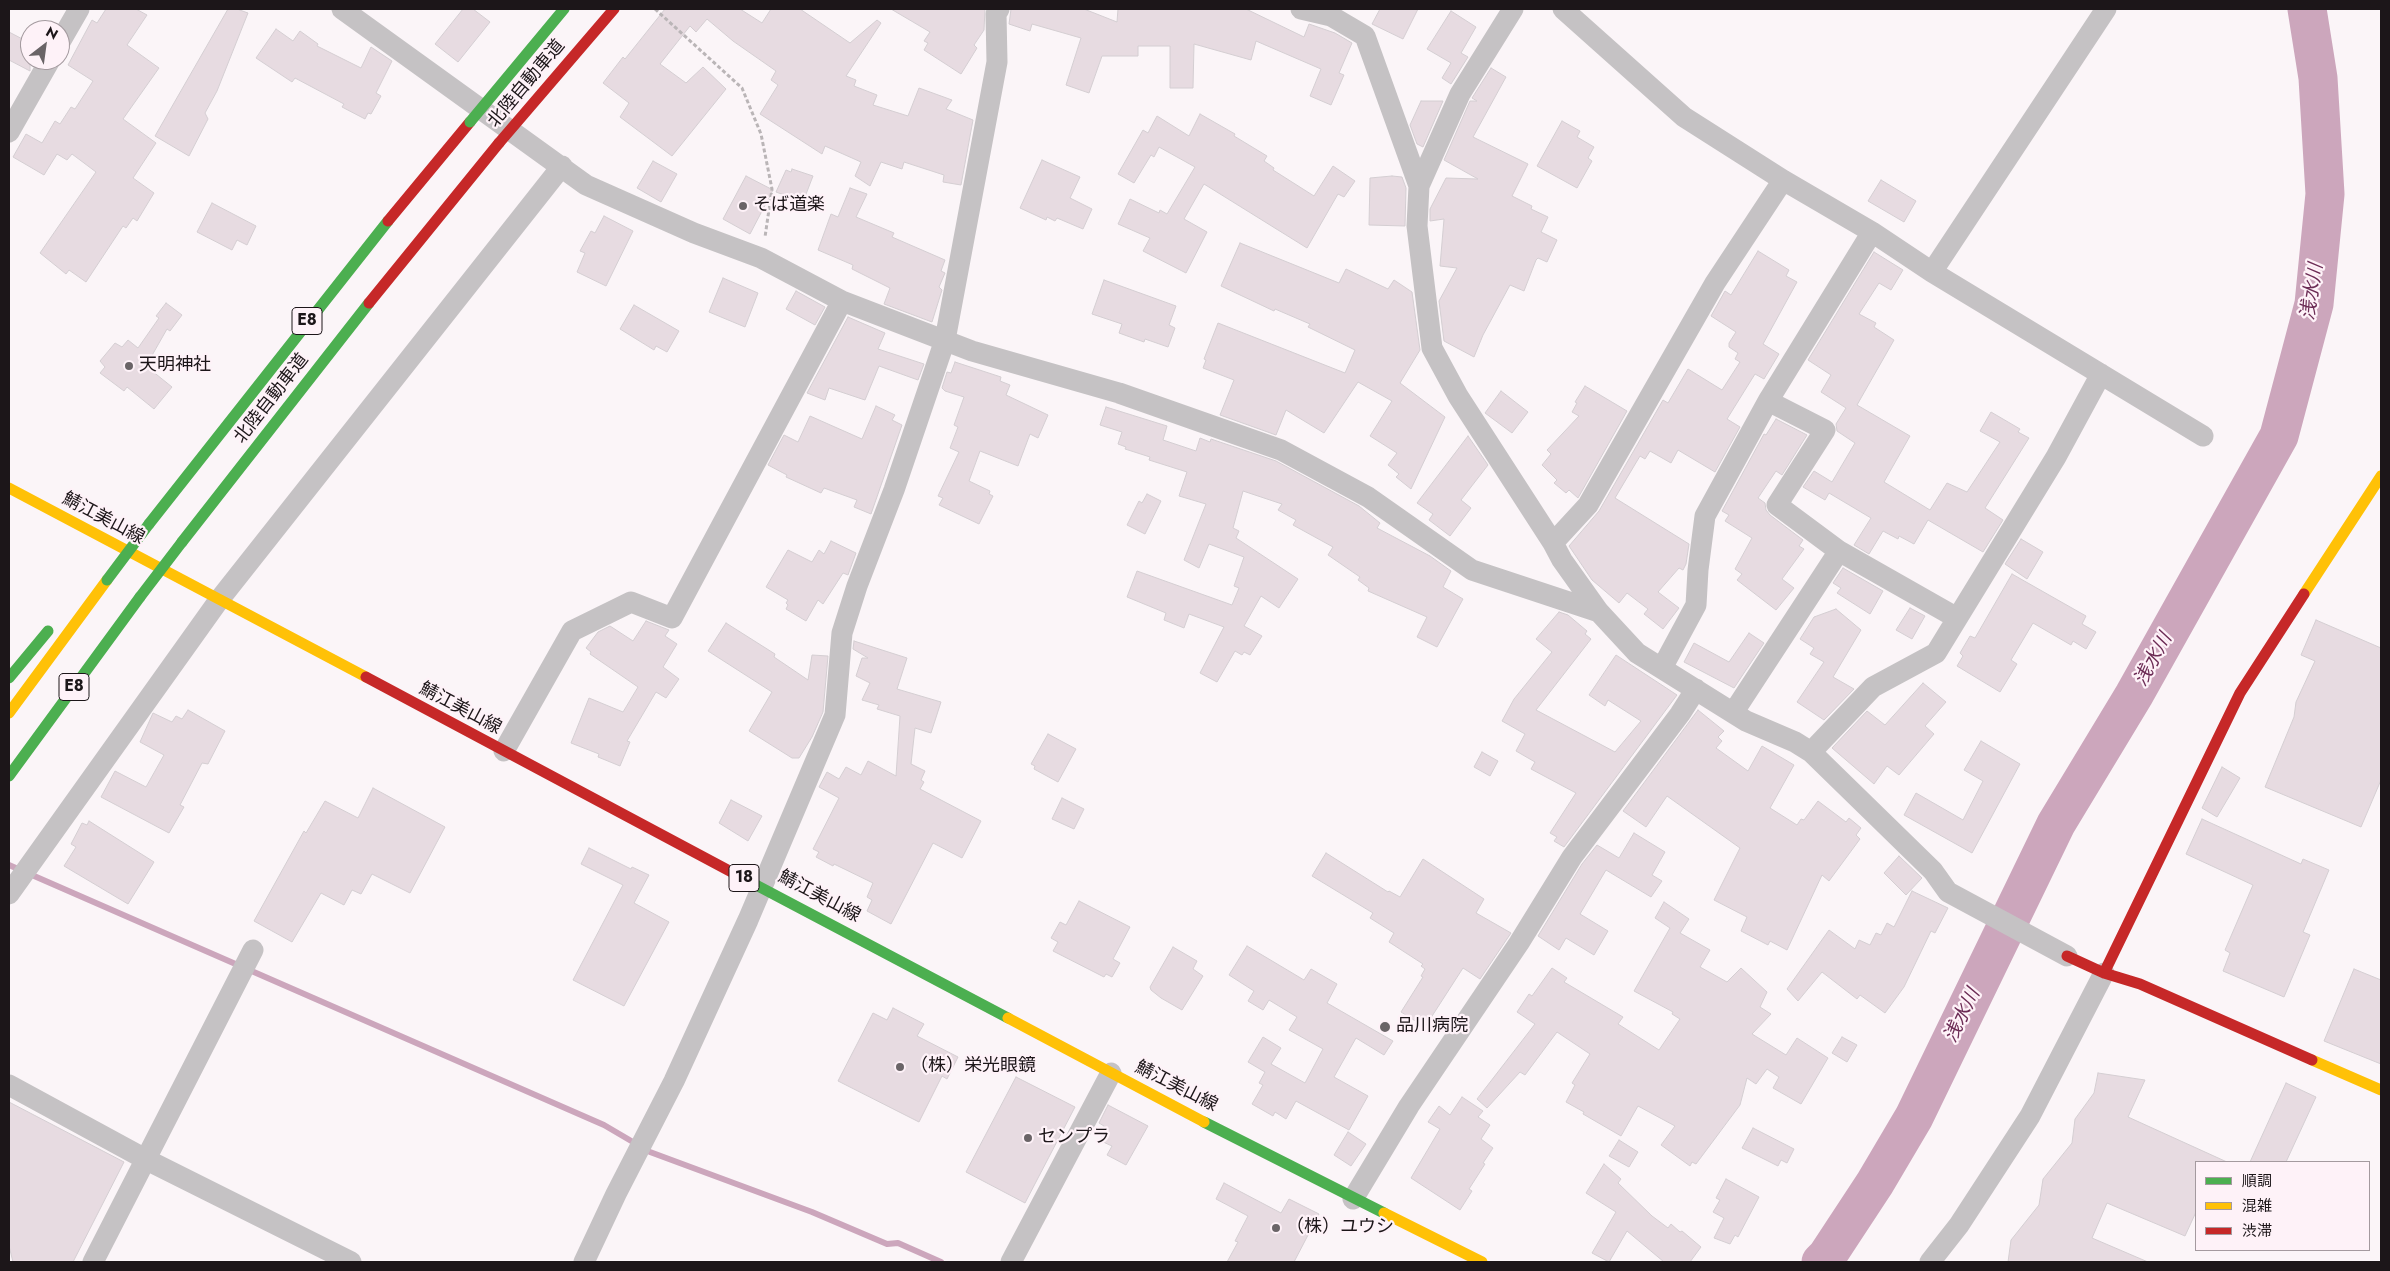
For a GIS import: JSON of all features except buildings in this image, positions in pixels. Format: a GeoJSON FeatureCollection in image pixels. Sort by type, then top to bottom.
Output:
{"type":"FeatureCollection","features":[{"type":"Feature","properties":{"kind":"main road","name":"北陸自動車道"},"geometry":{"type":"LineString","coordinates":[[144,521],[273,353],[339,280],[564,9]]}},
{"type":"Feature","properties":{"kind":"main road","name":"北陸自動車道"},"geometry":{"type":"LineString","coordinates":[[9,776],[140,597],[370,303],[499,143],[614,9]]}},
{"type":"Feature","properties":{"kind":"main road"},"geometry":{"type":"LineString","coordinates":[[2104,973],[2240,693],[2381,476]]}},
{"type":"Feature","properties":{"kind":"main road","name":"鯖江美山線"},"geometry":{"type":"LineString","coordinates":[[9,488],[1111,1073],[1353,1199],[1482,1262]]}},
{"type":"Feature","properties":{"kind":"main road"},"geometry":{"type":"LineString","coordinates":[[109,556],[144,521]]}},
{"type":"Feature","properties":{"kind":"main road","name":"E8"},"geometry":{"type":"LineString","coordinates":[[9,713],[107,580],[144,521]]}},
{"type":"Feature","properties":{"kind":"main road"},"geometry":{"type":"LineString","coordinates":[[9,678],[53,626]]}},
{"type":"Feature","properties":{"kind":"main road"},"geometry":{"type":"LineString","coordinates":[[2067,956],[2104,973],[2140,984],[2381,1090]]}},
{"type":"Feature","properties":{"kind":"street"},"geometry":{"type":"LineString","coordinates":[[70,25],[79,9]]}},
{"type":"Feature","properties":{"kind":"street"},"geometry":{"type":"LineString","coordinates":[[342,9],[586,185],[694,233],[761,258],[842,301],[972,351],[1119,393],[1281,450],[1368,497],[1472,570],[1599,612]]}},
{"type":"Feature","properties":{"kind":"street"},"geometry":{"type":"LineString","coordinates":[[584,1262],[616,1194],[674,1081],[748,920],[835,715],[842,633],[857,586],[894,490],[945,340],[997,62],[996,14],[999,9]]}},
{"type":"Feature","properties":{"kind":"street"},"geometry":{"type":"LineString","coordinates":[[1301,9],[1331,16],[1365,36],[1419,186]]}},
{"type":"Feature","properties":{"kind":"street"},"geometry":{"type":"LineString","coordinates":[[1513,9],[1460,94],[1419,186],[1417,226],[1432,348],[1458,396],[1562,560],[1599,612],[1637,653],[1733,713],[1795,742],[1811,752],[1933,871],[1948,892],[2067,956]]}},
{"type":"Feature","properties":{"kind":"street"},"geometry":{"type":"LineString","coordinates":[[1563,9],[1684,117],[1783,180],[1872,232],[1932,272],[2204,436]]}},
{"type":"Feature","properties":{"kind":"street"},"geometry":{"type":"LineString","coordinates":[[1932,272],[2106,9]]}},
{"type":"Feature","properties":{"kind":"street"},"geometry":{"type":"LineString","coordinates":[[9,132],[44,70]]}},
{"type":"Feature","properties":{"kind":"street"},"geometry":{"type":"LineString","coordinates":[[9,894],[219,600],[562,166]]}},
{"type":"Feature","properties":{"kind":"street"},"geometry":{"type":"LineString","coordinates":[[1553,544],[1588,506],[1715,283],[1783,180]]}},
{"type":"Feature","properties":{"kind":"street"},"geometry":{"type":"LineString","coordinates":[[1662,668],[1696,605],[1698,570],[1705,516],[1768,401],[1872,232]]}},
{"type":"Feature","properties":{"kind":"street"},"geometry":{"type":"LineString","coordinates":[[504,752],[572,632],[630,602],[672,618],[842,301]]}},
{"type":"Feature","properties":{"kind":"street"},"geometry":{"type":"LineString","coordinates":[[1811,752],[1873,687],[1936,653],[2056,457],[2101,374]]}},
{"type":"Feature","properties":{"kind":"street"},"geometry":{"type":"LineString","coordinates":[[1768,401],[1825,430],[1777,505],[1839,551],[1957,618]]}},
{"type":"Feature","properties":{"kind":"street"},"geometry":{"type":"LineString","coordinates":[[1733,713],[1839,551]]}},
{"type":"Feature","properties":{"kind":"street"},"geometry":{"type":"LineString","coordinates":[[1353,1199],[1409,1106],[1519,943],[1572,857],[1680,714],[1696,689]]}},
{"type":"Feature","properties":{"kind":"street"},"geometry":{"type":"LineString","coordinates":[[93,1262],[147,1160],[253,950]]}},
{"type":"Feature","properties":{"kind":"street"},"geometry":{"type":"LineString","coordinates":[[1930,1262],[1959,1225],[2030,1116],[2104,973]]}},
{"type":"Feature","properties":{"kind":"street"},"geometry":{"type":"LineString","coordinates":[[1011,1262],[1111,1073]]}},
{"type":"Feature","properties":{"kind":"street"},"geometry":{"type":"LineString","coordinates":[[9,1085],[147,1160],[351,1262]]}},
{"type":"Feature","properties":{"kind":"path"},"geometry":{"type":"LineString","coordinates":[[655,9],[742,88],[761,134],[772,189],[761,258]]}},
{"type":"Feature","properties":{"kind":"waterway","name":"浅水川"},"geometry":{"type":"LineString","coordinates":[[1821,1262],[1827,1256],[1875,1183],[1914,1117],[2056,824],[2134,695],[2279,436],[2314,304],[2325,194],[2318,78],[2307,9]]}},
{"type":"Feature","properties":{"kind":"waterway"},"geometry":{"type":"LineString","coordinates":[[9,865],[604,1125],[650,1152],[812,1212],[887,1244],[898,1243],[941,1262]]}},
{"type":"Feature","properties":{"kind":"traffic: fast"},"geometry":{"type":"LineString","coordinates":[[470,122],[564,9]]}},
{"type":"Feature","properties":{"kind":"traffic: fast"},"geometry":{"type":"LineString","coordinates":[[149,524],[388,221]]}},
{"type":"Feature","properties":{"kind":"traffic: fast"},"geometry":{"type":"LineString","coordinates":[[182,542],[369,303]]}},
{"type":"Feature","properties":{"kind":"traffic: fast"},"geometry":{"type":"LineString","coordinates":[[107,580],[149,524]]}},
{"type":"Feature","properties":{"kind":"traffic: fast"},"geometry":{"type":"LineString","coordinates":[[140,597],[182,542]]}},
{"type":"Feature","properties":{"kind":"traffic: fast"},"geometry":{"type":"LineString","coordinates":[[9,776],[140,597]]}},
{"type":"Feature","properties":{"kind":"traffic: fast"},"geometry":{"type":"LineString","coordinates":[[9,678],[48,631]]}},
{"type":"Feature","properties":{"kind":"traffic: fast"},"geometry":{"type":"LineString","coordinates":[[739,876],[1008,1018]]}},
{"type":"Feature","properties":{"kind":"traffic: fast"},"geometry":{"type":"LineString","coordinates":[[1204,1122],[1384,1213]]}},
{"type":"Feature","properties":{"kind":"traffic: slow"},"geometry":{"type":"LineString","coordinates":[[2304,594],[2381,476]]}},
{"type":"Feature","properties":{"kind":"traffic: slow"},"geometry":{"type":"LineString","coordinates":[[9,488],[366,677]]}},
{"type":"Feature","properties":{"kind":"traffic: slow"},"geometry":{"type":"LineString","coordinates":[[9,713],[107,580]]}},
{"type":"Feature","properties":{"kind":"traffic: slow"},"geometry":{"type":"LineString","coordinates":[[1008,1018],[1204,1122]]}},
{"type":"Feature","properties":{"kind":"traffic: slow"},"geometry":{"type":"LineString","coordinates":[[2312,1060],[2381,1090]]}},
{"type":"Feature","properties":{"kind":"traffic: slow"},"geometry":{"type":"LineString","coordinates":[[1384,1213],[1482,1262]]}},
{"type":"Feature","properties":{"kind":"traffic: jam"},"geometry":{"type":"LineString","coordinates":[[499,143],[614,9]]}},
{"type":"Feature","properties":{"kind":"traffic: jam"},"geometry":{"type":"LineString","coordinates":[[388,221],[470,122]]}},
{"type":"Feature","properties":{"kind":"traffic: jam"},"geometry":{"type":"LineString","coordinates":[[369,303],[499,143]]}},
{"type":"Feature","properties":{"kind":"traffic: jam"},"geometry":{"type":"LineString","coordinates":[[2104,973],[2240,693],[2304,594]]}},
{"type":"Feature","properties":{"kind":"traffic: jam"},"geometry":{"type":"LineString","coordinates":[[366,677],[739,876]]}},
{"type":"Feature","properties":{"kind":"traffic: jam"},"geometry":{"type":"LineString","coordinates":[[2067,956],[2104,973],[2140,984],[2312,1060]]}},
{"type":"Feature","properties":{"kind":"place","name":"そば道楽"},"geometry":{"type":"Point","coordinates":[743,206]}},
{"type":"Feature","properties":{"kind":"place","name":"天明神社"},"geometry":{"type":"Point","coordinates":[129,366]}},
{"type":"Feature","properties":{"kind":"place","name":"品川病院"},"geometry":{"type":"Point","coordinates":[1385,1027]}},
{"type":"Feature","properties":{"kind":"place","name":"（株）栄光眼鏡"},"geometry":{"type":"Point","coordinates":[900,1067]}},
{"type":"Feature","properties":{"kind":"place","name":"センプラ"},"geometry":{"type":"Point","coordinates":[1028,1138]}},
{"type":"Feature","properties":{"kind":"place","name":"（株）ユウシ"},"geometry":{"type":"Point","coordinates":[1276,1228]}}]}
